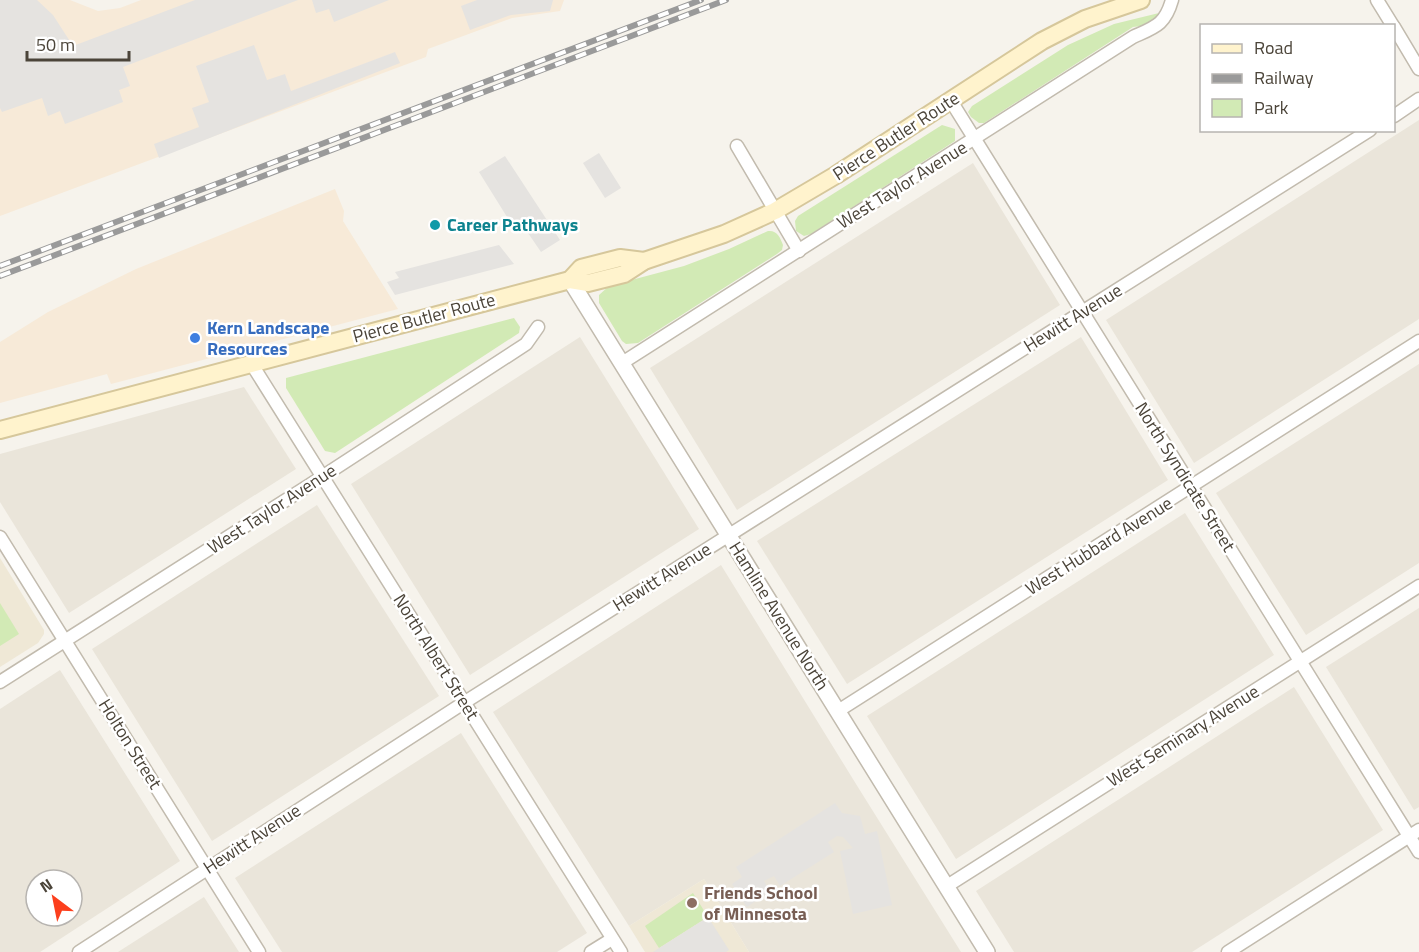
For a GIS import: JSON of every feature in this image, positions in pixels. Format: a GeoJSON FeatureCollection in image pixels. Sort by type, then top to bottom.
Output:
{"type":"FeatureCollection","features":[{"type":"Feature","properties":{"kind":"main road","name":"Pierce Butler Route"},"geometry":{"type":"LineString","coordinates":[[0,430],[570,280],[588,283],[624,274],[645,261],[715,237],[775,211],[836,175],[1042,41],[1103,11],[1141,0]]}},
{"type":"Feature","properties":{"kind":"street","name":"West Taylor Avenue"},"geometry":{"type":"LineString","coordinates":[[622,363],[1133,37],[1152,29],[1166,18],[1172,0]]}},
{"type":"Feature","properties":{"kind":"street"},"geometry":{"type":"LineString","coordinates":[[1377,0],[1392,24]]}},
{"type":"Feature","properties":{"kind":"street"},"geometry":{"type":"LineString","coordinates":[[1395,29],[1419,69]]}},
{"type":"Feature","properties":{"kind":"street"},"geometry":{"type":"LineString","coordinates":[[1395,115],[1419,99]]}},
{"type":"Feature","properties":{"kind":"street","name":"North Syndicate Street"},"geometry":{"type":"LineString","coordinates":[[951,101],[1300,662],[1414,833],[1419,852]]}},
{"type":"Feature","properties":{"kind":"street","name":"Hewitt Avenue"},"geometry":{"type":"LineString","coordinates":[[79,952],[465,702],[1367,132]]}},
{"type":"Feature","properties":{"kind":"street"},"geometry":{"type":"LineString","coordinates":[[737,146],[799,250]]}},
{"type":"Feature","properties":{"kind":"street","name":"Hamline Avenue North"},"geometry":{"type":"LineString","coordinates":[[570,280],[987,952]]}},
{"type":"Feature","properties":{"kind":"street","name":"West Taylor Avenue"},"geometry":{"type":"LineString","coordinates":[[0,682],[526,344],[538,327]]}},
{"type":"Feature","properties":{"kind":"street","name":"West Hubbard Avenue"},"geometry":{"type":"LineString","coordinates":[[838,711],[1419,341]]}},
{"type":"Feature","properties":{"kind":"street","name":"North Albert Street"},"geometry":{"type":"LineString","coordinates":[[251,363],[621,952]]}},
{"type":"Feature","properties":{"kind":"street","name":"Holton Street"},"geometry":{"type":"LineString","coordinates":[[0,537],[259,952]]}},
{"type":"Feature","properties":{"kind":"street","name":"West Seminary Avenue"},"geometry":{"type":"LineString","coordinates":[[947,886],[1419,586]]}},
{"type":"Feature","properties":{"kind":"street"},"geometry":{"type":"LineString","coordinates":[[1228,952],[1414,833]]}},
{"type":"Feature","properties":{"kind":"street"},"geometry":{"type":"LineString","coordinates":[[591,952],[612,939]]}},
{"type":"Feature","properties":{"kind":"shaded area"},"geometry":{"type":"Polygon","coordinates":[[[0,0],[37,0],[53,15],[73,46],[195,0],[298,0],[123,67],[130,86],[119,90],[123,102],[65,124],[60,111],[48,116],[42,98],[2,112],[0,108],[0,0]]]}},
{"type":"Feature","properties":{"kind":"shaded area"},"geometry":{"type":"Polygon","coordinates":[[[30,0],[70,0],[98,11],[120,8],[141,0],[564,0],[560,11],[512,18],[428,49],[426,57],[0,216],[0,19],[30,0]]]}},
{"type":"Feature","properties":{"kind":"shaded area"},"geometry":{"type":"Polygon","coordinates":[[[312,0],[389,0],[334,22],[329,9],[316,13],[312,0]]]}},
{"type":"Feature","properties":{"kind":"shaded area"},"geometry":{"type":"Polygon","coordinates":[[[477,0],[553,0],[550,11],[511,15],[470,30],[461,6],[477,0]]]}},
{"type":"Feature","properties":{"kind":"shaded area"},"geometry":{"type":"Polygon","coordinates":[[[254,45],[267,80],[285,74],[291,91],[395,52],[400,63],[159,158],[154,144],[199,127],[192,108],[209,102],[196,66],[254,45]]]}},
{"type":"Feature","properties":{"kind":"shaded area"},"geometry":{"type":"Polygon","coordinates":[[[1419,120],[1419,319],[1194,463],[1106,320],[1419,120]]]}},
{"type":"Feature","properties":{"kind":"shaded area"},"geometry":{"type":"Polygon","coordinates":[[[599,153],[621,188],[605,198],[583,163],[599,153]]]}},
{"type":"Feature","properties":{"kind":"shaded area"},"geometry":{"type":"Polygon","coordinates":[[[505,156],[560,240],[541,252],[528,233],[517,233],[479,172],[505,156]]]}},
{"type":"Feature","properties":{"kind":"shaded area"},"geometry":{"type":"Polygon","coordinates":[[[973,163],[1060,305],[737,510],[650,368],[973,163]]]}},
{"type":"Feature","properties":{"kind":"shaded area"},"geometry":{"type":"Polygon","coordinates":[[[335,189],[344,211],[343,221],[398,309],[111,384],[107,374],[0,403],[0,342],[48,312],[136,269],[335,189]]]}},
{"type":"Feature","properties":{"kind":"shaded area"},"geometry":{"type":"Polygon","coordinates":[[[499,245],[514,264],[395,295],[387,282],[399,278],[395,272],[499,245]]]}},
{"type":"Feature","properties":{"kind":"shaded area"},"geometry":{"type":"Polygon","coordinates":[[[580,337],[699,529],[470,675],[351,484],[580,337]]]}},
{"type":"Feature","properties":{"kind":"shaded area"},"geometry":{"type":"Polygon","coordinates":[[[1081,337],[1168,480],[847,684],[757,541],[1081,337]]]}},
{"type":"Feature","properties":{"kind":"shaded area"},"geometry":{"type":"Polygon","coordinates":[[[1419,364],[1419,563],[1306,635],[1216,493],[1419,364]]]}},
{"type":"Feature","properties":{"kind":"shaded area"},"geometry":{"type":"Polygon","coordinates":[[[244,387],[296,469],[69,613],[0,502],[0,454],[244,387]]]}},
{"type":"Feature","properties":{"kind":"shaded area"},"geometry":{"type":"Polygon","coordinates":[[[317,505],[439,696],[212,841],[92,649],[317,505]]]}},
{"type":"Feature","properties":{"kind":"shaded area"},"geometry":{"type":"Polygon","coordinates":[[[1185,513],[1274,655],[956,859],[867,716],[1185,513]]]}},
{"type":"Feature","properties":{"kind":"shaded area"},"geometry":{"type":"Polygon","coordinates":[[[0,558],[44,630],[44,634],[38,643],[0,667],[0,558]]]}},
{"type":"Feature","properties":{"kind":"shaded area"},"geometry":{"type":"Polygon","coordinates":[[[721,565],[961,952],[749,952],[704,879],[629,926],[493,712],[721,565]]]}},
{"type":"Feature","properties":{"kind":"shaded area"},"geometry":{"type":"Polygon","coordinates":[[[1419,608],[1419,807],[1414,810],[1326,667],[1419,608]]]}},
{"type":"Feature","properties":{"kind":"shaded area"},"geometry":{"type":"Polygon","coordinates":[[[60,670],[180,861],[84,923],[84,868],[24,868],[24,928],[77,928],[40,952],[0,952],[0,709],[60,670]]]}},
{"type":"Feature","properties":{"kind":"shaded area"},"geometry":{"type":"Polygon","coordinates":[[[1294,687],[1383,830],[1192,952],[1014,952],[976,891],[1294,687]]]}},
{"type":"Feature","properties":{"kind":"shaded area"},"geometry":{"type":"Polygon","coordinates":[[[461,733],[587,933],[557,952],[282,952],[235,878],[461,733]]]}},
{"type":"Feature","properties":{"kind":"shaded area"},"geometry":{"type":"Polygon","coordinates":[[[835,803],[842,813],[860,816],[865,834],[877,831],[892,905],[853,914],[840,851],[853,848],[843,837],[837,836],[828,842],[834,852],[780,886],[774,876],[764,881],[770,891],[747,907],[732,884],[742,877],[736,867],[835,803]]]}},
{"type":"Feature","properties":{"kind":"shaded area","name":"Friends School of Minnesota"},"geometry":{"type":"Polygon","coordinates":[[[704,879],[749,952],[645,952],[629,926],[704,879]]]}},
{"type":"Feature","properties":{"kind":"shaded area"},"geometry":{"type":"Polygon","coordinates":[[[204,897],[239,952],[118,952],[204,897]]]}},
{"type":"Feature","properties":{"kind":"shaded area"},"geometry":{"type":"Polygon","coordinates":[[[708,917],[729,950],[726,952],[653,952],[708,917]]]}},
{"type":"Feature","properties":{"kind":"green space"},"geometry":{"type":"Polygon","coordinates":[[[1159,13],[1160,17],[1150,25],[1133,27],[984,123],[979,123],[968,112],[972,106],[1068,45],[1114,24],[1159,13]]]}},
{"type":"Feature","properties":{"kind":"green space"},"geometry":{"type":"Polygon","coordinates":[[[942,125],[955,129],[955,141],[811,234],[804,236],[796,231],[795,221],[798,216],[942,125]]]}},
{"type":"Feature","properties":{"kind":"green space"},"geometry":{"type":"Polygon","coordinates":[[[768,231],[774,232],[781,239],[782,250],[638,343],[626,344],[622,341],[599,303],[599,295],[609,286],[684,266],[768,231]]]}},
{"type":"Feature","properties":{"kind":"green space"},"geometry":{"type":"Polygon","coordinates":[[[514,318],[520,327],[519,333],[335,453],[325,451],[286,388],[286,378],[514,318]]]}},
{"type":"Feature","properties":{"kind":"green space"},"geometry":{"type":"Polygon","coordinates":[[[0,603],[19,634],[0,646],[0,603]]]}},
{"type":"Feature","properties":{"kind":"green space"},"geometry":{"type":"Polygon","coordinates":[[[693,893],[708,917],[659,948],[645,926],[693,893]]]}},
{"type":"Feature","properties":{"kind":"railway"},"geometry":{"type":"LineString","coordinates":[[0,266],[701,0]]}},
{"type":"Feature","properties":{"kind":"railway"},"geometry":{"type":"LineString","coordinates":[[0,276],[726,0]]}},
{"type":"Feature","properties":{"kind":"place","name":"Career Pathways"},"geometry":{"type":"Point","coordinates":[435,225]}},
{"type":"Feature","properties":{"kind":"place","name":"Kern Landscape Resources"},"geometry":{"type":"Point","coordinates":[195,338]}},
{"type":"Feature","properties":{"kind":"place","name":"Friends School of Minnesota"},"geometry":{"type":"Point","coordinates":[692,903]}}]}
